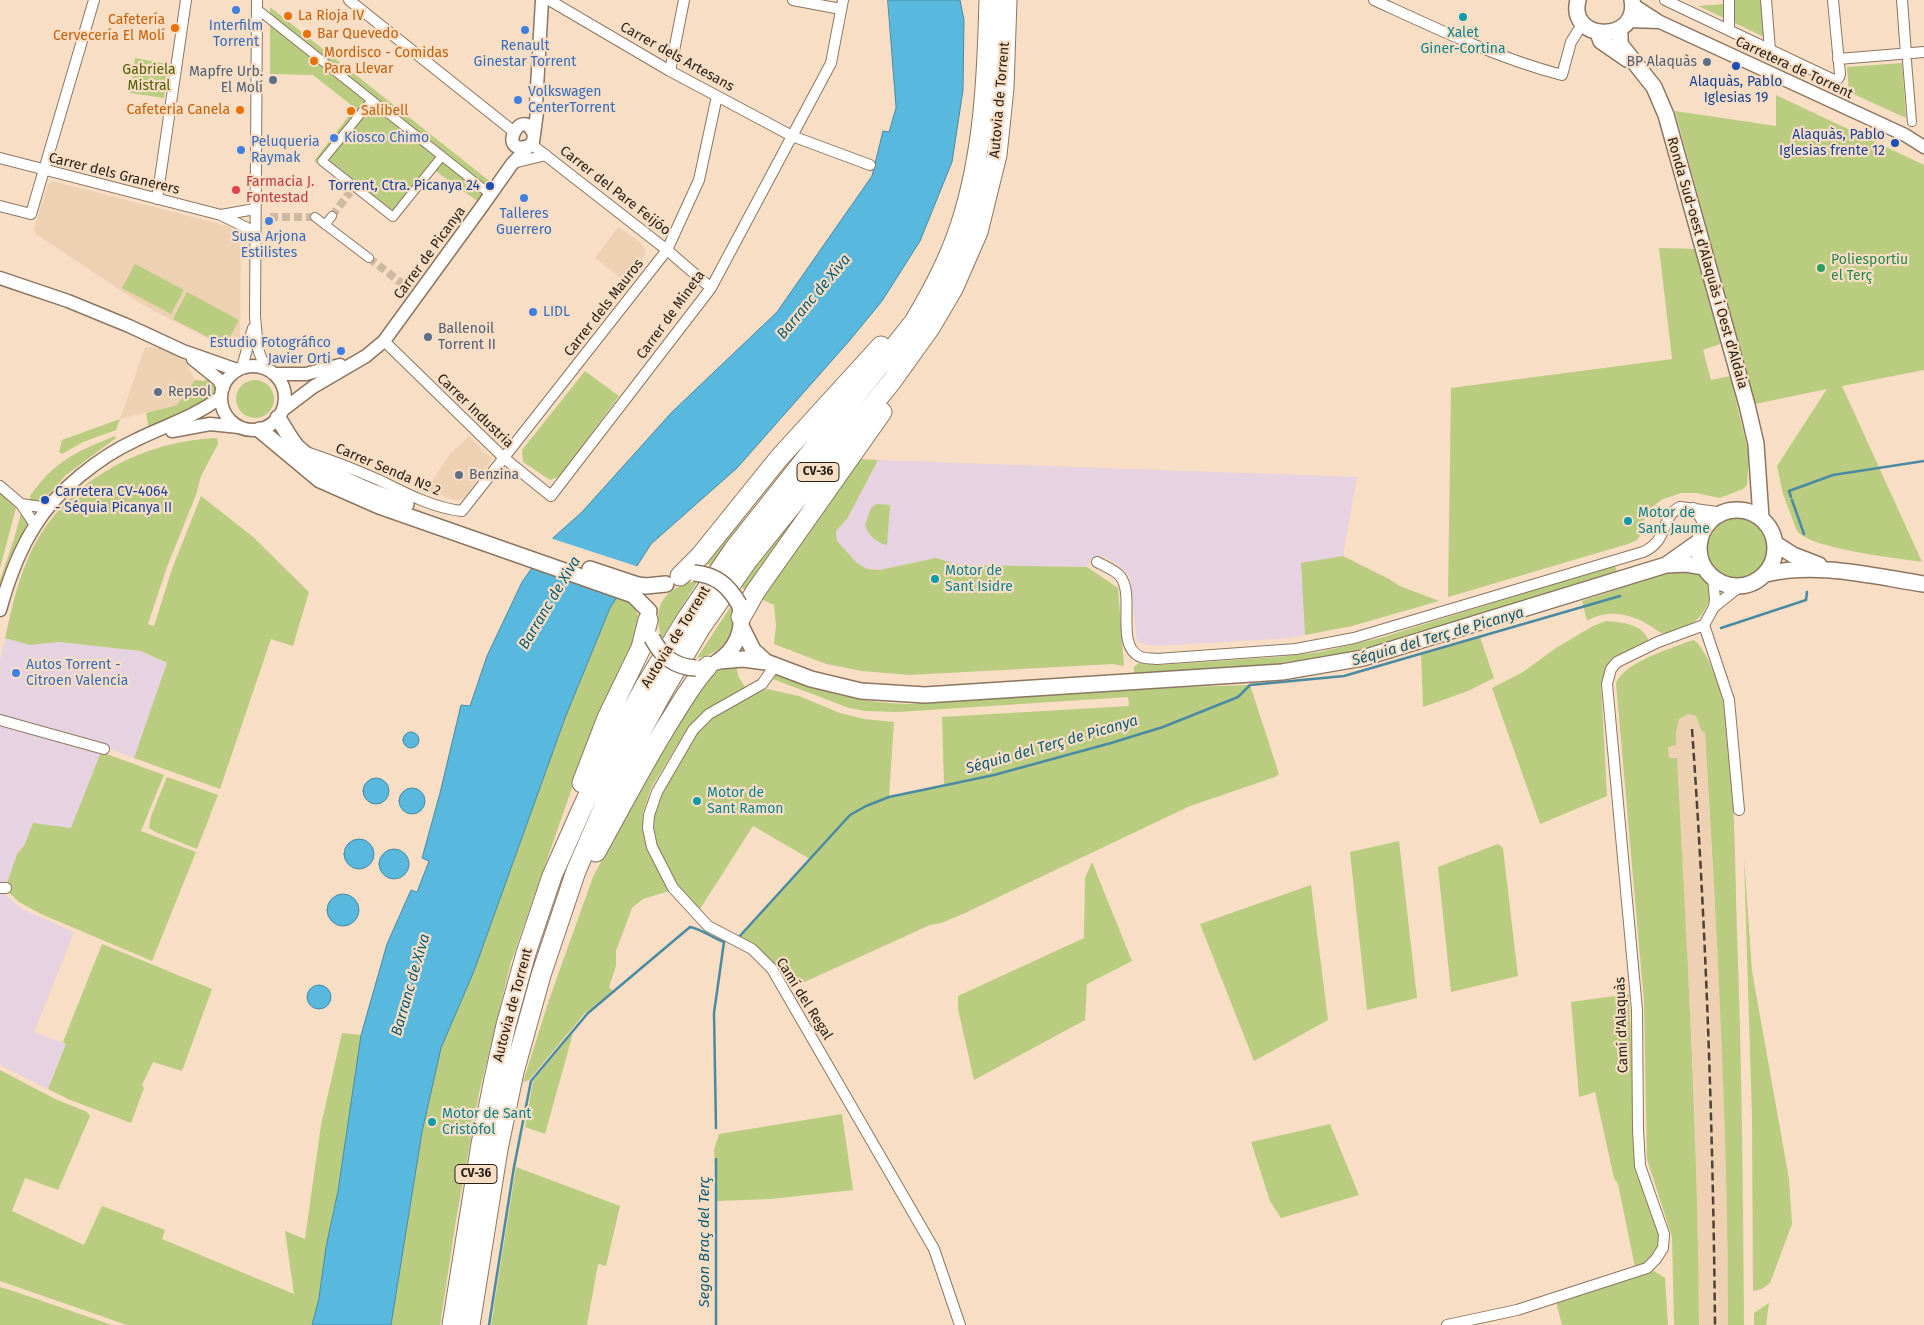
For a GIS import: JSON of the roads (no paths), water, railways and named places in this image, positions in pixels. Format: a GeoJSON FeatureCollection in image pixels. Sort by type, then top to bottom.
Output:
{"type":"FeatureCollection","features":[{"type":"Feature","properties":{"kind":"highway","name":"Autovia de Torrent"},"geometry":{"type":"LineString","coordinates":[[452,1325],[494,1079],[526,953],[552,876],[601,767],[645,686],[687,618],[734,548],[914,322],[937,282],[960,226],[976,165],[987,87],[989,0]]}},
{"type":"Feature","properties":{"kind":"highway","name":"Autovia de Torrent"},"geometry":{"type":"LineString","coordinates":[[470,1325],[498,1149],[514,1072],[541,975],[576,871],[618,774],[662,693],[701,627],[748,560],[892,381],[930,328],[953,289],[978,232],[997,155],[1004,88],[1007,0]]}},
{"type":"Feature","properties":{"kind":"highway"},"geometry":{"type":"LineString","coordinates":[[741,615],[755,592],[931,340],[960,292],[985,235],[997,155]]}},
{"type":"Feature","properties":{"kind":"highway"},"geometry":{"type":"LineString","coordinates":[[680,578],[780,458],[846,387],[912,309],[930,280],[954,225],[976,165]]}},
{"type":"Feature","properties":{"kind":"highway"},"geometry":{"type":"LineString","coordinates":[[552,876],[557,850],[597,742],[618,693],[641,648],[650,623]]}},
{"type":"Feature","properties":{"kind":"highway"},"geometry":{"type":"LineString","coordinates":[[558,924],[639,772],[678,708],[708,665]]}},
{"type":"Feature","properties":{"kind":"main road"},"geometry":{"type":"LineString","coordinates":[[1576,2],[1578,15],[1583,24],[1598,32],[1609,33],[1624,25],[1632,13],[1632,2]]}},
{"type":"Feature","properties":{"kind":"main road","name":"Ronda Sud-oest d'Alaquàs i Oest d'Aldaia"},"geometry":{"type":"LineString","coordinates":[[1624,25],[1620,44],[1654,87],[1666,115],[1747,405],[1756,444],[1761,518]]}},
{"type":"Feature","properties":{"kind":"main road","name":"Ronda Sud-oest d'Alaquàs i Oest d'Aldaia"},"geometry":{"type":"LineString","coordinates":[[1598,32],[1601,41],[1637,67]]}},
{"type":"Feature","properties":{"kind":"main road"},"geometry":{"type":"LineString","coordinates":[[281,414],[296,446],[328,471],[384,497],[513,547],[636,590],[680,578],[718,579],[730,590],[753,650],[770,664]]}},
{"type":"Feature","properties":{"kind":"main road"},"geometry":{"type":"LineString","coordinates":[[260,430],[320,480],[379,506],[513,547]]}},
{"type":"Feature","properties":{"kind":"main road","name":"Ronda Sud-oest d'Alaquàs i Oest d'Aldaia"},"geometry":{"type":"LineString","coordinates":[[1730,511],[1751,492],[1758,467]]}},
{"type":"Feature","properties":{"kind":"main road"},"geometry":{"type":"LineString","coordinates":[[1666,565],[1702,534],[1713,518],[1730,511],[1749,512],[1761,518],[1768,526],[1776,544],[1793,555],[1828,569]]}},
{"type":"Feature","properties":{"kind":"main road"},"geometry":{"type":"LineString","coordinates":[[1702,534],[1699,554],[1708,572]]}},
{"type":"Feature","properties":{"kind":"main road"},"geometry":{"type":"LineString","coordinates":[[1766,574],[1773,560],[1776,544]]}},
{"type":"Feature","properties":{"kind":"main road"},"geometry":{"type":"LineString","coordinates":[[636,590],[659,650],[669,660],[680,665],[708,665],[743,659],[770,664],[811,679],[862,691],[924,695],[1282,672],[1363,658],[1666,565],[1686,564],[1708,572],[1725,585],[1739,587],[1754,583],[1766,574],[1787,569],[1828,569],[1924,584]]}},
{"type":"Feature","properties":{"kind":"main road"},"geometry":{"type":"LineString","coordinates":[[650,623],[654,598],[680,578]]}},
{"type":"Feature","properties":{"kind":"main road"},"geometry":{"type":"LineString","coordinates":[[708,665],[726,656],[734,646],[741,615]]}},
{"type":"Feature","properties":{"kind":"street"},"geometry":{"type":"LineString","coordinates":[[0,206],[31,214],[94,0]]}},
{"type":"Feature","properties":{"kind":"street"},"geometry":{"type":"LineString","coordinates":[[157,199],[186,0]]}},
{"type":"Feature","properties":{"kind":"street"},"geometry":{"type":"LineString","coordinates":[[350,0],[518,128],[529,127],[531,142]]}},
{"type":"Feature","properties":{"kind":"street"},"geometry":{"type":"LineString","coordinates":[[536,106],[512,138],[515,144],[522,148],[531,142],[537,112],[542,0]]}},
{"type":"Feature","properties":{"kind":"street","name":"Carrer dels Artesans"},"geometry":{"type":"LineString","coordinates":[[549,0],[670,70],[792,136],[870,165]]}},
{"type":"Feature","properties":{"kind":"street"},"geometry":{"type":"LineString","coordinates":[[670,70],[684,0]]}},
{"type":"Feature","properties":{"kind":"street"},"geometry":{"type":"LineString","coordinates":[[792,136],[831,63],[842,4],[793,0]]}},
{"type":"Feature","properties":{"kind":"street"},"geometry":{"type":"LineString","coordinates":[[1374,0],[1453,36],[1541,70],[1562,75],[1571,42],[1583,24]]}},
{"type":"Feature","properties":{"kind":"street"},"geometry":{"type":"LineString","coordinates":[[1665,0],[1834,80],[1838,80],[1833,0]]}},
{"type":"Feature","properties":{"kind":"street"},"geometry":{"type":"LineString","coordinates":[[1729,0],[1730,30]]}},
{"type":"Feature","properties":{"kind":"street"},"geometry":{"type":"LineString","coordinates":[[1766,0],[1770,50]]}},
{"type":"Feature","properties":{"kind":"street"},"geometry":{"type":"LineString","coordinates":[[1902,0],[1912,122]]}},
{"type":"Feature","properties":{"kind":"street","name":"Carretera de Torrent"},"geometry":{"type":"LineString","coordinates":[[1632,2],[1660,22],[1921,144]]}},
{"type":"Feature","properties":{"kind":"street"},"geometry":{"type":"LineString","coordinates":[[257,4],[371,100],[491,194]]}},
{"type":"Feature","properties":{"kind":"street"},"geometry":{"type":"LineString","coordinates":[[136,440],[202,425],[225,425],[247,430],[260,430],[266,428],[281,414],[285,400],[283,386],[270,371],[258,349],[255,317],[257,4]]}},
{"type":"Feature","properties":{"kind":"street","name":"Carretera de Torrent"},"geometry":{"type":"LineString","coordinates":[[1624,25],[1660,22]]}},
{"type":"Feature","properties":{"kind":"street"},"geometry":{"type":"LineString","coordinates":[[1838,59],[1906,57],[1924,52]]}},
{"type":"Feature","properties":{"kind":"street","name":"Carrer dels Mauros"},"geometry":{"type":"LineString","coordinates":[[462,511],[667,250],[699,180],[717,96]]}},
{"type":"Feature","properties":{"kind":"street"},"geometry":{"type":"LineString","coordinates":[[371,100],[322,161],[353,189],[393,217],[442,156]]}},
{"type":"Feature","properties":{"kind":"street","name":"Carrer de Mineta"},"geometry":{"type":"LineString","coordinates":[[551,496],[711,288],[792,136]]}},
{"type":"Feature","properties":{"kind":"street","name":"Carrer del Pare Feijóo"},"geometry":{"type":"LineString","coordinates":[[531,142],[667,250],[711,288]]}},
{"type":"Feature","properties":{"kind":"street","name":"Carrer de Picanya"},"geometry":{"type":"LineString","coordinates":[[281,414],[313,387],[366,356],[384,341],[512,164],[531,142]]}},
{"type":"Feature","properties":{"kind":"street","name":"Carrer de Picanya"},"geometry":{"type":"LineString","coordinates":[[512,164],[515,144]]}},
{"type":"Feature","properties":{"kind":"street","name":"Carrer del Pare Feijóo"},"geometry":{"type":"LineString","coordinates":[[512,164],[546,155]]}},
{"type":"Feature","properties":{"kind":"street","name":"Carrer dels Granerers"},"geometry":{"type":"LineString","coordinates":[[0,158],[221,215],[255,232]]}},
{"type":"Feature","properties":{"kind":"street","name":"Carrer dels Granerers"},"geometry":{"type":"LineString","coordinates":[[221,215],[255,209]]}},
{"type":"Feature","properties":{"kind":"street"},"geometry":{"type":"LineString","coordinates":[[325,224],[332,216]]}},
{"type":"Feature","properties":{"kind":"street"},"geometry":{"type":"LineString","coordinates":[[315,217],[369,258]]}},
{"type":"Feature","properties":{"kind":"street"},"geometry":{"type":"LineString","coordinates":[[0,278],[86,308],[183,351],[240,369]]}},
{"type":"Feature","properties":{"kind":"street"},"geometry":{"type":"LineString","coordinates":[[240,369],[255,317]]}},
{"type":"Feature","properties":{"kind":"street","name":"Carrer Industria"},"geometry":{"type":"LineString","coordinates":[[384,341],[504,458],[551,496]]}},
{"type":"Feature","properties":{"kind":"street"},"geometry":{"type":"LineString","coordinates":[[183,351],[219,380],[222,392],[222,407],[226,415],[239,427]]}},
{"type":"Feature","properties":{"kind":"street","name":"Carrer de Picanya"},"geometry":{"type":"LineString","coordinates":[[270,371],[306,374],[336,367],[366,356]]}},
{"type":"Feature","properties":{"kind":"street"},"geometry":{"type":"LineString","coordinates":[[0,610],[9,579],[35,525],[48,508],[83,474],[117,450],[136,440],[197,414],[222,392],[228,378],[240,369],[254,366],[270,371]]}},
{"type":"Feature","properties":{"kind":"street","name":"Carrer Senda Nº 2"},"geometry":{"type":"LineString","coordinates":[[304,452],[379,480],[401,493],[453,511],[462,511]]}},
{"type":"Feature","properties":{"kind":"street"},"geometry":{"type":"LineString","coordinates":[[0,486],[21,504],[35,525]]}},
{"type":"Feature","properties":{"kind":"street"},"geometry":{"type":"LineString","coordinates":[[21,504],[48,508]]}},
{"type":"Feature","properties":{"kind":"street"},"geometry":{"type":"LineString","coordinates":[[1097,562],[1120,576],[1126,586],[1128,642],[1135,653],[1141,657],[1157,659],[1296,649],[1354,638],[1643,552],[1656,544],[1662,536],[1669,516],[1680,508],[1730,511]]}},
{"type":"Feature","properties":{"kind":"street"},"geometry":{"type":"LineString","coordinates":[[1693,508],[1700,517],[1702,534]]}},
{"type":"Feature","properties":{"kind":"street"},"geometry":{"type":"LineString","coordinates":[[1708,572],[1715,599],[1714,607],[1704,625],[1729,700],[1739,810]]}},
{"type":"Feature","properties":{"kind":"street"},"geometry":{"type":"LineString","coordinates":[[1714,607],[1739,587]]}},
{"type":"Feature","properties":{"kind":"street","name":"Camí d'Alaquàs"},"geometry":{"type":"LineString","coordinates":[[1447,1325],[1518,1310],[1647,1268],[1663,1248],[1664,1234],[1640,1166],[1637,1010],[1607,684],[1611,669],[1617,662],[1658,642],[1704,625]]}},
{"type":"Feature","properties":{"kind":"street","name":"Camí del Regal"},"geometry":{"type":"LineString","coordinates":[[770,664],[762,684],[709,714],[693,730],[658,792],[649,815],[648,828],[652,847],[672,888],[708,926],[752,949],[772,968],[934,1249],[960,1325]]}},
{"type":"Feature","properties":{"kind":"street"},"geometry":{"type":"LineString","coordinates":[[0,720],[104,749]]}},
{"type":"Feature","properties":{"kind":"water","name":"Barranc de Xiva"},"geometry":{"type":"Polygon","coordinates":[[[888,0],[960,0],[964,20],[963,90],[952,162],[920,241],[882,301],[850,340],[737,468],[651,544],[610,608],[565,718],[474,971],[441,1048],[422,1132],[391,1325],[312,1325],[319,1298],[326,1247],[338,1191],[361,1035],[387,944],[411,890],[417,892],[429,861],[422,858],[461,705],[470,706],[487,656],[522,582],[554,537],[582,512],[672,412],[777,312],[872,176],[883,131],[889,132],[896,108],[888,0]]]}},
{"type":"Feature","properties":{"kind":"water"},"geometry":{"type":"Polygon","coordinates":[[[411,732],[417,734],[419,740],[417,746],[411,748],[405,746],[403,740],[405,734],[411,732]]]}},
{"type":"Feature","properties":{"kind":"water"},"geometry":{"type":"Polygon","coordinates":[[[376,778],[385,782],[389,791],[385,800],[376,804],[367,800],[363,791],[367,782],[376,778]]]}},
{"type":"Feature","properties":{"kind":"water"},"geometry":{"type":"Polygon","coordinates":[[[412,788],[421,792],[425,801],[421,810],[412,814],[403,810],[399,801],[403,792],[412,788]]]}},
{"type":"Feature","properties":{"kind":"water"},"geometry":{"type":"Polygon","coordinates":[[[359,839],[370,843],[374,854],[370,865],[359,869],[348,865],[344,854],[348,843],[359,839]]]}},
{"type":"Feature","properties":{"kind":"water"},"geometry":{"type":"Polygon","coordinates":[[[394,849],[405,853],[409,864],[405,875],[394,879],[383,875],[379,864],[383,853],[394,849]]]}},
{"type":"Feature","properties":{"kind":"water"},"geometry":{"type":"Polygon","coordinates":[[[343,894],[349,895],[354,899],[358,904],[358,916],[354,921],[349,925],[343,926],[337,925],[332,921],[328,916],[327,910],[328,904],[332,899],[337,895],[343,894]]]}},
{"type":"Feature","properties":{"kind":"water"},"geometry":{"type":"Polygon","coordinates":[[[319,985],[328,988],[331,997],[328,1006],[319,1009],[310,1006],[307,997],[310,988],[319,985]]]}},
{"type":"Feature","properties":{"kind":"waterway"},"geometry":{"type":"LineString","coordinates":[[1791,497],[1789,491],[1833,475],[1924,461]]}},
{"type":"Feature","properties":{"kind":"waterway","name":"Séquia del Terç de Picanya"},"geometry":{"type":"LineString","coordinates":[[1792,500],[1804,534]]}},
{"type":"Feature","properties":{"kind":"waterway","name":"Séquia del Terç de Picanya"},"geometry":{"type":"LineString","coordinates":[[1721,628],[1806,600],[1807,592]]}},
{"type":"Feature","properties":{"kind":"waterway","name":"Séquia del Terç de Picanya"},"geometry":{"type":"LineString","coordinates":[[738,938],[850,815],[889,797],[994,775],[1163,727],[1238,697],[1250,685],[1344,676],[1620,596]]}},
{"type":"Feature","properties":{"kind":"waterway","name":"Séquia del Terç de Picanya"},"geometry":{"type":"LineString","coordinates":[[489,1325],[514,1167],[531,1081],[588,1013],[690,927],[724,942],[714,1013],[716,1128]]}},
{"type":"Feature","properties":{"kind":"waterway","name":"Segon Braç del Terç"},"geometry":{"type":"LineString","coordinates":[[716,1159],[716,1325]]}},
{"type":"Feature","properties":{"kind":"tunnel"},"geometry":{"type":"LineString","coordinates":[[332,216],[350,192]]}},
{"type":"Feature","properties":{"kind":"tunnel"},"geometry":{"type":"LineString","coordinates":[[270,217],[315,217]]}},
{"type":"Feature","properties":{"kind":"tunnel"},"geometry":{"type":"LineString","coordinates":[[369,258],[408,288]]}},
{"type":"Feature","properties":{"kind":"railway"},"geometry":{"type":"LineString","coordinates":[[1692,729],[1708,1027],[1715,1325]]}},
{"type":"Feature","properties":{"kind":"place","name":"Interfilm Torrent"},"geometry":{"type":"Point","coordinates":[236,10]}},
{"type":"Feature","properties":{"kind":"place","name":"La Rioja IV"},"geometry":{"type":"Point","coordinates":[288,16]}},
{"type":"Feature","properties":{"kind":"place","name":"Xalet Giner-Cortina"},"geometry":{"type":"Point","coordinates":[1463,17]}},
{"type":"Feature","properties":{"kind":"place","name":"Cafetería Cervecería El Molí"},"geometry":{"type":"Point","coordinates":[175,28]}},
{"type":"Feature","properties":{"kind":"place","name":"Renault Ginestar Torrent"},"geometry":{"type":"Point","coordinates":[525,30]}},
{"type":"Feature","properties":{"kind":"place","name":"Bar Quevedo"},"geometry":{"type":"Point","coordinates":[307,34]}},
{"type":"Feature","properties":{"kind":"place","name":"Mordisco - Comidas Para Llevar"},"geometry":{"type":"Point","coordinates":[314,61]}},
{"type":"Feature","properties":{"kind":"place","name":"BP Alaquàs"},"geometry":{"type":"Point","coordinates":[1707,62]}},
{"type":"Feature","properties":{"kind":"place","name":"Alaquàs, Pablo Iglesias 19"},"geometry":{"type":"Point","coordinates":[1736,66]}},
{"type":"Feature","properties":{"kind":"place","name":"Mapfre Urb. El Molí"},"geometry":{"type":"Point","coordinates":[273,80]}},
{"type":"Feature","properties":{"kind":"place","name":"Volkswagen CenterTorrent"},"geometry":{"type":"Point","coordinates":[518,100]}},
{"type":"Feature","properties":{"kind":"place","name":"Cafeteria Canela"},"geometry":{"type":"Point","coordinates":[240,110]}},
{"type":"Feature","properties":{"kind":"place","name":"Salibell"},"geometry":{"type":"Point","coordinates":[351,111]}},
{"type":"Feature","properties":{"kind":"place","name":"Kiosco Chimo"},"geometry":{"type":"Point","coordinates":[334,138]}},
{"type":"Feature","properties":{"kind":"place","name":"Alaquàs, Pablo Iglesias frente 12"},"geometry":{"type":"Point","coordinates":[1895,143]}},
{"type":"Feature","properties":{"kind":"place","name":"Peluqueria Raymak"},"geometry":{"type":"Point","coordinates":[241,150]}},
{"type":"Feature","properties":{"kind":"place","name":"Torrent, Ctra. Picanya 24"},"geometry":{"type":"Point","coordinates":[490,186]}},
{"type":"Feature","properties":{"kind":"place","name":"Farmacia J. Fontestad"},"geometry":{"type":"Point","coordinates":[236,190]}},
{"type":"Feature","properties":{"kind":"place","name":"Talleres Guerrero"},"geometry":{"type":"Point","coordinates":[524,198]}},
{"type":"Feature","properties":{"kind":"place","name":"Susa Arjona Estilistes"},"geometry":{"type":"Point","coordinates":[269,221]}},
{"type":"Feature","properties":{"kind":"place","name":"Poliesportiu el Terç"},"geometry":{"type":"Point","coordinates":[1821,268]}},
{"type":"Feature","properties":{"kind":"place","name":"LIDL"},"geometry":{"type":"Point","coordinates":[533,312]}},
{"type":"Feature","properties":{"kind":"place","name":"Ballenoil Torrent II"},"geometry":{"type":"Point","coordinates":[428,337]}},
{"type":"Feature","properties":{"kind":"place","name":"Estudio Fotográfico Javier Orti"},"geometry":{"type":"Point","coordinates":[341,351]}},
{"type":"Feature","properties":{"kind":"place","name":"Repsol"},"geometry":{"type":"Point","coordinates":[158,392]}},
{"type":"Feature","properties":{"kind":"place","name":"Benzina"},"geometry":{"type":"Point","coordinates":[459,475]}},
{"type":"Feature","properties":{"kind":"place","name":"Carretera CV-4064 - Séquia Picanya II"},"geometry":{"type":"Point","coordinates":[45,500]}},
{"type":"Feature","properties":{"kind":"place","name":"Motor de Sant Jaume"},"geometry":{"type":"Point","coordinates":[1628,521]}},
{"type":"Feature","properties":{"kind":"place","name":"Motor de Sant Isidre"},"geometry":{"type":"Point","coordinates":[935,579]}},
{"type":"Feature","properties":{"kind":"place","name":"Autos Torrent - Citroen Valencia"},"geometry":{"type":"Point","coordinates":[16,673]}},
{"type":"Feature","properties":{"kind":"place","name":"Motor de Sant Ramon"},"geometry":{"type":"Point","coordinates":[697,801]}},
{"type":"Feature","properties":{"kind":"place","name":"Motor de Sant Cristòfol"},"geometry":{"type":"Point","coordinates":[432,1122]}},
{"type":"Feature","properties":{"kind":"park label","name":"Gabriela Mistral"},"geometry":{"type":"Point","coordinates":[149,78]}}]}
